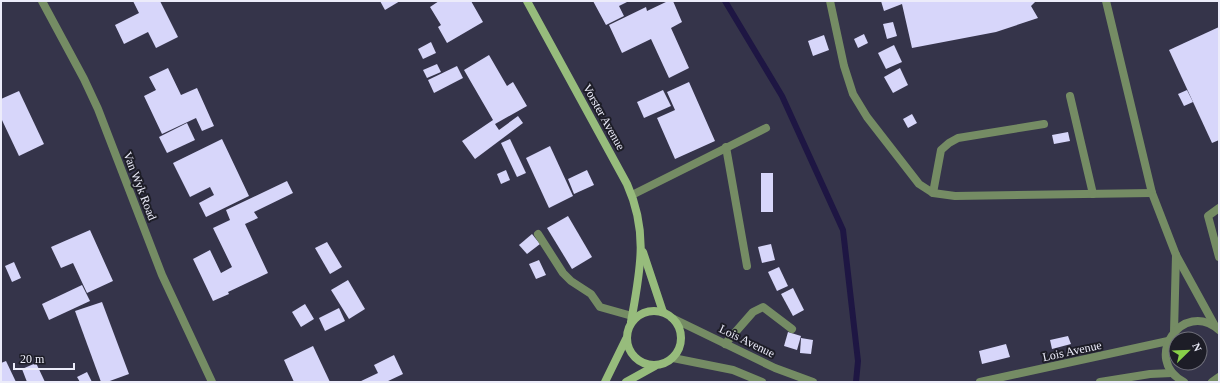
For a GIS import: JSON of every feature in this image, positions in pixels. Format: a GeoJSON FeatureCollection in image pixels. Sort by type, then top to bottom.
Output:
{"type":"FeatureCollection","features":[{"type":"Feature","properties":{"kind":"main road","name":"Vorster Avenue"},"geometry":{"type":"LineString","coordinates":[[527,1],[632,195],[640,221],[642,252],[632,319],[626,339],[605,382]]}},
{"type":"Feature","properties":{"kind":"main road","name":"Vorster Avenue"},"geometry":{"type":"LineString","coordinates":[[642,252],[663,312]]}},
{"type":"Feature","properties":{"kind":"main road"},"geometry":{"type":"LineString","coordinates":[[626,382],[673,358],[680,346],[681,338],[678,326],[672,318],[663,312],[649,311],[632,319]]}},
{"type":"Feature","properties":{"kind":"main road"},"geometry":{"type":"LineString","coordinates":[[626,339],[630,352],[635,358],[648,365],[655,366]]}},
{"type":"Feature","properties":{"kind":"street","name":"Van Wyk Road"},"geometry":{"type":"LineString","coordinates":[[42,1],[84,79],[98,109],[162,275],[212,382]]}},
{"type":"Feature","properties":{"kind":"street"},"geometry":{"type":"LineString","coordinates":[[830,1],[844,66],[853,94],[867,117],[919,184],[933,193],[955,196],[1152,194]]}},
{"type":"Feature","properties":{"kind":"street"},"geometry":{"type":"LineString","coordinates":[[1106,1],[1152,194],[1176,255],[1217,328]]}},
{"type":"Feature","properties":{"kind":"street"},"geometry":{"type":"LineString","coordinates":[[1070,96],[1093,194]]}},
{"type":"Feature","properties":{"kind":"street"},"geometry":{"type":"LineString","coordinates":[[933,193],[941,150],[949,143],[958,138],[1044,124]]}},
{"type":"Feature","properties":{"kind":"street"},"geometry":{"type":"LineString","coordinates":[[632,195],[766,128]]}},
{"type":"Feature","properties":{"kind":"street"},"geometry":{"type":"LineString","coordinates":[[726,147],[747,266]]}},
{"type":"Feature","properties":{"kind":"street"},"geometry":{"type":"LineString","coordinates":[[1219,208],[1208,216],[1219,257]]}},
{"type":"Feature","properties":{"kind":"street"},"geometry":{"type":"LineString","coordinates":[[538,234],[563,273],[571,281],[591,294],[600,307],[632,319]]}},
{"type":"Feature","properties":{"kind":"street"},"geometry":{"type":"LineString","coordinates":[[1174,331],[1176,255]]}},
{"type":"Feature","properties":{"kind":"street"},"geometry":{"type":"LineString","coordinates":[[725,344],[753,312],[762,308],[792,329]]}},
{"type":"Feature","properties":{"kind":"street","name":"Lois Avenue"},"geometry":{"type":"LineString","coordinates":[[672,318],[775,368],[813,382]]}},
{"type":"Feature","properties":{"kind":"street"},"geometry":{"type":"LineString","coordinates":[[1175,331],[1182,325],[1193,322],[1204,322],[1217,328]]}},
{"type":"Feature","properties":{"kind":"street"},"geometry":{"type":"LineString","coordinates":[[1168,341],[1166,352],[1168,365]]}},
{"type":"Feature","properties":{"kind":"street","name":"Lois Avenue"},"geometry":{"type":"LineString","coordinates":[[980,382],[1168,341]]}},
{"type":"Feature","properties":{"kind":"street"},"geometry":{"type":"LineString","coordinates":[[673,358],[733,370],[762,382]]}},
{"type":"Feature","properties":{"kind":"street"},"geometry":{"type":"LineString","coordinates":[[1100,382],[1150,374],[1172,373],[1184,382]]}},
{"type":"Feature","properties":{"kind":"building"},"geometry":{"type":"Polygon","coordinates":[[[133,1],[160,1],[178,37],[156,48],[148,32],[124,44],[115,25],[139,13],[133,1]]]}},
{"type":"Feature","properties":{"kind":"building"},"geometry":{"type":"Polygon","coordinates":[[[380,1],[400,1],[385,10],[380,1]]]}},
{"type":"Feature","properties":{"kind":"building"},"geometry":{"type":"Polygon","coordinates":[[[439,1],[471,1],[483,22],[447,43],[438,27],[441,25],[430,7],[439,1]]]}},
{"type":"Feature","properties":{"kind":"building"},"geometry":{"type":"Polygon","coordinates":[[[593,1],[629,1],[619,6],[624,16],[606,25],[593,1]]]}},
{"type":"Feature","properties":{"kind":"building"},"geometry":{"type":"Polygon","coordinates":[[[668,1],[673,1],[682,22],[671,28],[689,68],[669,78],[651,39],[622,53],[609,25],[646,7],[647,11],[668,1]]]}},
{"type":"Feature","properties":{"kind":"building"},"geometry":{"type":"Polygon","coordinates":[[[881,1],[1036,1],[1031,6],[1038,18],[996,32],[912,48],[902,4],[884,11],[881,1]]]}},
{"type":"Feature","properties":{"kind":"building"},"geometry":{"type":"Polygon","coordinates":[[[893,22],[897,36],[887,39],[883,24],[893,22]]]}},
{"type":"Feature","properties":{"kind":"building"},"geometry":{"type":"Polygon","coordinates":[[[1219,27],[1219,140],[1212,143],[1169,50],[1219,27]]]}},
{"type":"Feature","properties":{"kind":"building"},"geometry":{"type":"Polygon","coordinates":[[[864,34],[868,43],[858,48],[854,39],[864,34]]]}},
{"type":"Feature","properties":{"kind":"building"},"geometry":{"type":"Polygon","coordinates":[[[824,35],[829,50],[813,56],[808,41],[824,35]]]}},
{"type":"Feature","properties":{"kind":"building"},"geometry":{"type":"Polygon","coordinates":[[[431,42],[436,53],[423,59],[418,49],[431,42]]]}},
{"type":"Feature","properties":{"kind":"building"},"geometry":{"type":"Polygon","coordinates":[[[894,45],[902,62],[886,69],[878,53],[894,45]]]}},
{"type":"Feature","properties":{"kind":"building"},"geometry":{"type":"Polygon","coordinates":[[[489,55],[507,86],[513,82],[527,106],[495,124],[499,130],[518,116],[523,123],[475,159],[462,141],[493,120],[464,70],[489,55]]]}},
{"type":"Feature","properties":{"kind":"building"},"geometry":{"type":"Polygon","coordinates":[[[437,64],[441,72],[427,78],[423,70],[437,64]]]}},
{"type":"Feature","properties":{"kind":"building"},"geometry":{"type":"Polygon","coordinates":[[[457,66],[463,78],[434,93],[428,80],[457,66]]]}},
{"type":"Feature","properties":{"kind":"building"},"geometry":{"type":"Polygon","coordinates":[[[168,68],[181,95],[197,88],[214,126],[202,131],[196,118],[162,134],[144,96],[156,90],[149,77],[168,68]]]}},
{"type":"Feature","properties":{"kind":"building"},"geometry":{"type":"Polygon","coordinates":[[[900,68],[908,85],[893,93],[884,77],[900,68]]]}},
{"type":"Feature","properties":{"kind":"building"},"geometry":{"type":"Polygon","coordinates":[[[689,82],[715,141],[675,159],[657,118],[675,110],[667,92],[689,82]]]}},
{"type":"Feature","properties":{"kind":"building"},"geometry":{"type":"Polygon","coordinates":[[[663,90],[671,106],[644,118],[637,102],[663,90]]]}},
{"type":"Feature","properties":{"kind":"building"},"geometry":{"type":"Polygon","coordinates":[[[1187,90],[1193,102],[1184,106],[1178,94],[1187,90]]]}},
{"type":"Feature","properties":{"kind":"building"},"geometry":{"type":"Polygon","coordinates":[[[19,91],[44,144],[19,156],[1,118],[1,99],[19,91]]]}},
{"type":"Feature","properties":{"kind":"building"},"geometry":{"type":"Polygon","coordinates":[[[912,114],[917,123],[908,128],[903,119],[912,114]]]}},
{"type":"Feature","properties":{"kind":"building"},"geometry":{"type":"Polygon","coordinates":[[[187,123],[195,140],[167,153],[159,137],[187,123]]]}},
{"type":"Feature","properties":{"kind":"building"},"geometry":{"type":"Polygon","coordinates":[[[1068,132],[1070,141],[1054,144],[1052,135],[1068,132]]]}},
{"type":"Feature","properties":{"kind":"building"},"geometry":{"type":"Polygon","coordinates":[[[222,139],[249,196],[206,217],[199,203],[214,195],[210,187],[190,197],[173,163],[222,139]]]}},
{"type":"Feature","properties":{"kind":"building"},"geometry":{"type":"Polygon","coordinates":[[[510,139],[526,173],[517,177],[501,143],[510,139]]]}},
{"type":"Feature","properties":{"kind":"building"},"geometry":{"type":"Polygon","coordinates":[[[550,146],[573,196],[549,208],[526,158],[550,146]]]}},
{"type":"Feature","properties":{"kind":"building"},"geometry":{"type":"Polygon","coordinates":[[[506,170],[510,180],[501,184],[497,174],[506,170]]]}},
{"type":"Feature","properties":{"kind":"building"},"geometry":{"type":"Polygon","coordinates":[[[587,170],[594,185],[574,194],[568,179],[587,170]]]}},
{"type":"Feature","properties":{"kind":"building"},"geometry":{"type":"Polygon","coordinates":[[[761,173],[773,173],[773,212],[761,212],[761,173]]]}},
{"type":"Feature","properties":{"kind":"building"},"geometry":{"type":"Polygon","coordinates":[[[287,181],[293,193],[254,212],[258,218],[245,224],[268,273],[228,292],[229,294],[213,301],[193,259],[210,250],[221,273],[232,267],[213,228],[230,220],[226,210],[287,181]]]}},
{"type":"Feature","properties":{"kind":"building"},"geometry":{"type":"Polygon","coordinates":[[[568,216],[592,257],[572,269],[547,228],[568,216]]]}},
{"type":"Feature","properties":{"kind":"building"},"geometry":{"type":"Polygon","coordinates":[[[90,230],[113,281],[87,293],[73,263],[61,268],[51,247],[90,230]]]}},
{"type":"Feature","properties":{"kind":"building"},"geometry":{"type":"Polygon","coordinates":[[[532,234],[540,244],[527,254],[519,245],[532,234]]]}},
{"type":"Feature","properties":{"kind":"building"},"geometry":{"type":"Polygon","coordinates":[[[327,242],[342,267],[330,274],[315,248],[327,242]]]}},
{"type":"Feature","properties":{"kind":"building"},"geometry":{"type":"Polygon","coordinates":[[[771,244],[775,260],[762,263],[758,247],[771,244]]]}},
{"type":"Feature","properties":{"kind":"building"},"geometry":{"type":"Polygon","coordinates":[[[539,260],[546,275],[536,279],[529,264],[539,260]]]}},
{"type":"Feature","properties":{"kind":"building"},"geometry":{"type":"Polygon","coordinates":[[[14,262],[21,278],[12,282],[5,266],[14,262]]]}},
{"type":"Feature","properties":{"kind":"building"},"geometry":{"type":"Polygon","coordinates":[[[779,267],[788,286],[777,291],[768,272],[779,267]]]}},
{"type":"Feature","properties":{"kind":"building"},"geometry":{"type":"Polygon","coordinates":[[[348,280],[365,309],[349,319],[331,290],[348,280]]]}},
{"type":"Feature","properties":{"kind":"building"},"geometry":{"type":"Polygon","coordinates":[[[82,285],[90,301],[49,320],[42,304],[82,285]]]}},
{"type":"Feature","properties":{"kind":"building"},"geometry":{"type":"Polygon","coordinates":[[[793,288],[804,310],[793,316],[781,294],[793,288]]]}},
{"type":"Feature","properties":{"kind":"building"},"geometry":{"type":"Polygon","coordinates":[[[102,302],[129,374],[107,382],[101,382],[75,311],[102,302]]]}},
{"type":"Feature","properties":{"kind":"building"},"geometry":{"type":"Polygon","coordinates":[[[305,304],[314,319],[301,327],[292,312],[305,304]]]}},
{"type":"Feature","properties":{"kind":"building"},"geometry":{"type":"Polygon","coordinates":[[[339,308],[345,321],[325,331],[319,318],[339,308]]]}},
{"type":"Feature","properties":{"kind":"building"},"geometry":{"type":"Polygon","coordinates":[[[788,332],[801,336],[797,350],[784,346],[788,332]]]}},
{"type":"Feature","properties":{"kind":"building"},"geometry":{"type":"Polygon","coordinates":[[[1068,336],[1071,344],[1052,349],[1050,340],[1068,336]]]}},
{"type":"Feature","properties":{"kind":"building"},"geometry":{"type":"Polygon","coordinates":[[[801,338],[813,340],[811,354],[800,353],[801,338]]]}},
{"type":"Feature","properties":{"kind":"building"},"geometry":{"type":"Polygon","coordinates":[[[1006,344],[1010,357],[982,364],[979,351],[1006,344]]]}},
{"type":"Feature","properties":{"kind":"building"},"geometry":{"type":"Polygon","coordinates":[[[313,346],[330,382],[294,382],[284,360],[313,346]]]}},
{"type":"Feature","properties":{"kind":"building"},"geometry":{"type":"Polygon","coordinates":[[[394,355],[403,374],[386,382],[359,382],[378,373],[374,365],[394,355]]]}},
{"type":"Feature","properties":{"kind":"building"},"geometry":{"type":"Polygon","coordinates":[[[6,361],[16,382],[1,382],[1,363],[6,361]]]}},
{"type":"Feature","properties":{"kind":"building"},"geometry":{"type":"Polygon","coordinates":[[[36,363],[45,382],[27,382],[22,369],[36,363]]]}},
{"type":"Feature","properties":{"kind":"building"},"geometry":{"type":"Polygon","coordinates":[[[87,372],[92,382],[80,382],[77,377],[87,372]]]}},
{"type":"Feature","properties":{"kind":"waterway"},"geometry":{"type":"LineString","coordinates":[[725,1],[782,96],[843,230],[858,361],[856,382]]}}]}
